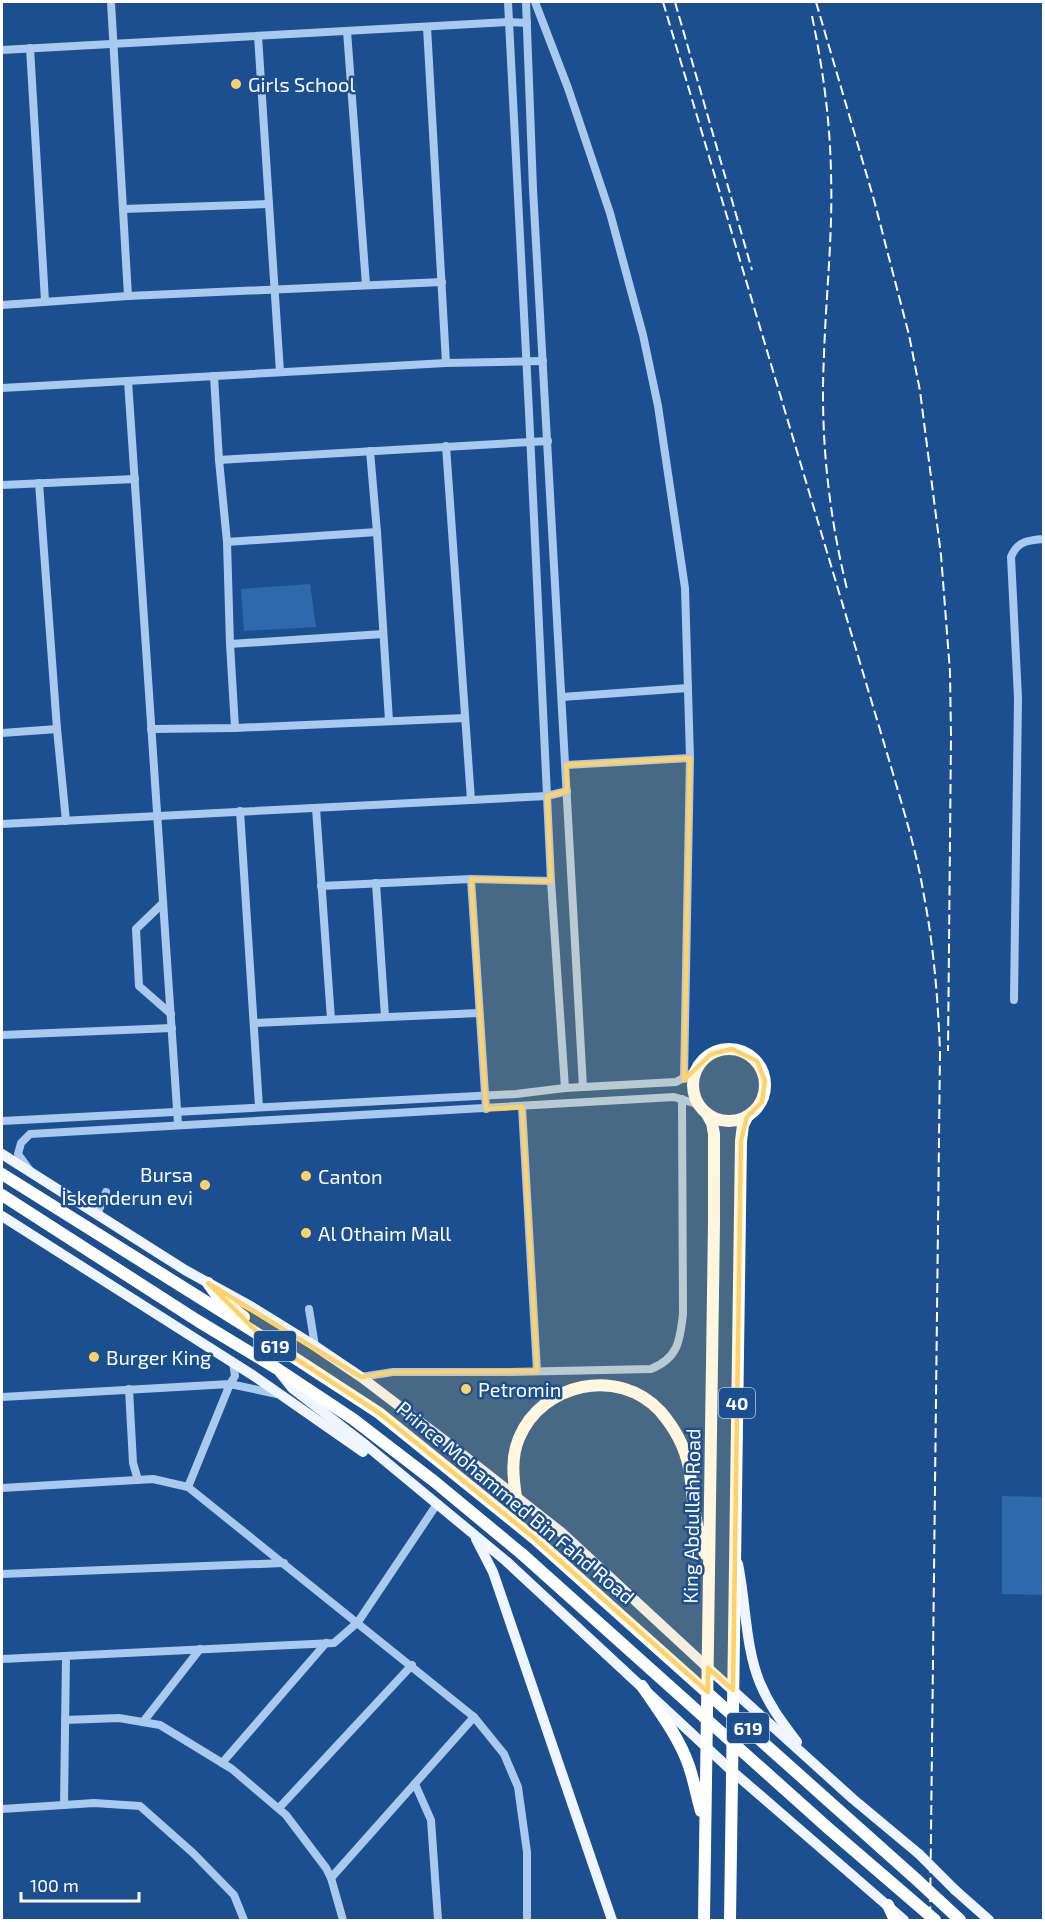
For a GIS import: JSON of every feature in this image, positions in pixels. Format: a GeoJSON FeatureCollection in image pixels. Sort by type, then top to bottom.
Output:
{"type":"FeatureCollection","features":[{"type":"Feature","properties":{"kind":"highway"},"geometry":{"type":"LineString","coordinates":[[725,1049],[746,1053],[757,1061],[764,1074],[766,1088],[758,1108],[747,1117],[734,1122],[719,1121],[706,1114],[697,1104],[693,1090],[696,1069],[705,1058],[725,1049]]}},
{"type":"Feature","properties":{"kind":"highway","name":"King Abdullah Road"},"geometry":{"type":"LineString","coordinates":[[704,1920],[714,1157],[712,1123],[706,1114]]}},
{"type":"Feature","properties":{"kind":"highway","name":"40"},"geometry":{"type":"LineString","coordinates":[[730,1920],[741,1141],[743,1125],[747,1117]]}},
{"type":"Feature","properties":{"kind":"highway","name":"Prince Mohammed Bin Fahd Road"},"geometry":{"type":"LineString","coordinates":[[2,1174],[261,1336],[379,1413],[534,1538],[960,1920]]}},
{"type":"Feature","properties":{"kind":"highway","name":"Prince Mohammed Bin Fahd Road"},"geometry":{"type":"LineString","coordinates":[[2,1195],[353,1419],[435,1482],[522,1554],[828,1828],[935,1920]]}},
{"type":"Feature","properties":{"kind":"highway"},"geometry":{"type":"LineString","coordinates":[[208,1283],[218,1298],[247,1319],[261,1336]]}},
{"type":"Feature","properties":{"kind":"highway"},"geometry":{"type":"LineString","coordinates":[[516,1497],[513,1466],[519,1439],[530,1418],[551,1399],[569,1390],[595,1384],[620,1387],[637,1394],[659,1410],[677,1435],[689,1467],[694,1513],[709,1569]]}},
{"type":"Feature","properties":{"kind":"highway"},"geometry":{"type":"LineString","coordinates":[[642,1686],[681,1746],[690,1767],[705,1828]]}},
{"type":"Feature","properties":{"kind":"highway"},"geometry":{"type":"LineString","coordinates":[[888,1905],[895,1920]]}},
{"type":"Feature","properties":{"kind":"main road","name":"Prince Mohammed Bin Fahd Road"},"geometry":{"type":"LineString","coordinates":[[2,1154],[97,1215],[315,1346],[361,1377],[516,1497],[561,1532],[708,1668],[919,1854],[989,1920]]}},
{"type":"Feature","properties":{"kind":"main road"},"geometry":{"type":"LineString","coordinates":[[2,1216],[233,1362],[436,1504]]}},
{"type":"Feature","properties":{"kind":"main road"},"geometry":{"type":"LineString","coordinates":[[276,1368],[292,1388],[506,1562],[732,1771],[904,1920]]}},
{"type":"Feature","properties":{"kind":"main road"},"geometry":{"type":"LineString","coordinates":[[473,1534],[493,1572],[612,1920]]}},
{"type":"Feature","properties":{"kind":"main road"},"geometry":{"type":"LineString","coordinates":[[735,1547],[748,1632],[759,1681],[777,1716],[809,1759]]}},
{"type":"Feature","properties":{"kind":"street"},"geometry":{"type":"LineString","coordinates":[[111,2],[128,296]]}},
{"type":"Feature","properties":{"kind":"street"},"geometry":{"type":"LineString","coordinates":[[508,2],[551,881],[565,1088]]}},
{"type":"Feature","properties":{"kind":"street"},"geometry":{"type":"LineString","coordinates":[[526,2],[543,361],[583,1087]]}},
{"type":"Feature","properties":{"kind":"street"},"geometry":{"type":"LineString","coordinates":[[535,2],[568,88],[610,213],[644,335],[658,406],[685,588],[690,758],[684,1079]]}},
{"type":"Feature","properties":{"kind":"street"},"geometry":{"type":"LineString","coordinates":[[2,50],[508,22],[526,23]]}},
{"type":"Feature","properties":{"kind":"street"},"geometry":{"type":"LineString","coordinates":[[427,27],[446,363]]}},
{"type":"Feature","properties":{"kind":"street"},"geometry":{"type":"LineString","coordinates":[[347,31],[366,285]]}},
{"type":"Feature","properties":{"kind":"street"},"geometry":{"type":"LineString","coordinates":[[258,36],[280,372]]}},
{"type":"Feature","properties":{"kind":"street"},"geometry":{"type":"LineString","coordinates":[[30,48],[45,301]]}},
{"type":"Feature","properties":{"kind":"street"},"geometry":{"type":"LineString","coordinates":[[123,209],[269,204]]}},
{"type":"Feature","properties":{"kind":"street"},"geometry":{"type":"LineString","coordinates":[[2,305],[128,296],[442,282]]}},
{"type":"Feature","properties":{"kind":"street"},"geometry":{"type":"LineString","coordinates":[[2,388],[446,363],[543,361]]}},
{"type":"Feature","properties":{"kind":"street"},"geometry":{"type":"LineString","coordinates":[[214,376],[227,542],[235,728]]}},
{"type":"Feature","properties":{"kind":"street"},"geometry":{"type":"LineString","coordinates":[[128,381],[178,1124]]}},
{"type":"Feature","properties":{"kind":"street"},"geometry":{"type":"LineString","coordinates":[[219,460],[548,441]]}},
{"type":"Feature","properties":{"kind":"street"},"geometry":{"type":"LineString","coordinates":[[446,446],[471,800]]}},
{"type":"Feature","properties":{"kind":"street"},"geometry":{"type":"LineString","coordinates":[[370,451],[389,722]]}},
{"type":"Feature","properties":{"kind":"street"},"geometry":{"type":"LineString","coordinates":[[2,485],[135,479]]}},
{"type":"Feature","properties":{"kind":"street"},"geometry":{"type":"LineString","coordinates":[[39,483],[66,820]]}},
{"type":"Feature","properties":{"kind":"street"},"geometry":{"type":"LineString","coordinates":[[227,542],[377,532]]}},
{"type":"Feature","properties":{"kind":"street"},"geometry":{"type":"LineString","coordinates":[[1014,1000],[1018,698],[1011,557],[1013,551],[1022,543],[1044,539]]}},
{"type":"Feature","properties":{"kind":"street"},"geometry":{"type":"LineString","coordinates":[[230,644],[383,634]]}},
{"type":"Feature","properties":{"kind":"street"},"geometry":{"type":"LineString","coordinates":[[562,697],[688,688]]}},
{"type":"Feature","properties":{"kind":"street"},"geometry":{"type":"LineString","coordinates":[[151,729],[235,728],[465,718]]}},
{"type":"Feature","properties":{"kind":"street"},"geometry":{"type":"LineString","coordinates":[[2,732],[57,729]]}},
{"type":"Feature","properties":{"kind":"street"},"geometry":{"type":"LineString","coordinates":[[566,765],[690,758]]}},
{"type":"Feature","properties":{"kind":"street"},"geometry":{"type":"LineString","coordinates":[[2,824],[547,796],[567,791]]}},
{"type":"Feature","properties":{"kind":"street"},"geometry":{"type":"LineString","coordinates":[[316,808],[331,1019]]}},
{"type":"Feature","properties":{"kind":"street"},"geometry":{"type":"LineString","coordinates":[[240,812],[259,1107]]}},
{"type":"Feature","properties":{"kind":"street"},"geometry":{"type":"LineString","coordinates":[[321,886],[471,879],[551,881]]}},
{"type":"Feature","properties":{"kind":"street"},"geometry":{"type":"LineString","coordinates":[[471,879],[486,1109]]}},
{"type":"Feature","properties":{"kind":"street"},"geometry":{"type":"LineString","coordinates":[[376,883],[385,1017]]}},
{"type":"Feature","properties":{"kind":"street"},"geometry":{"type":"LineString","coordinates":[[163,903],[136,929],[139,986],[171,1014]]}},
{"type":"Feature","properties":{"kind":"street"},"geometry":{"type":"LineString","coordinates":[[254,1023],[479,1013]]}},
{"type":"Feature","properties":{"kind":"street"},"geometry":{"type":"LineString","coordinates":[[2,1035],[172,1028]]}},
{"type":"Feature","properties":{"kind":"street"},"geometry":{"type":"LineString","coordinates":[[2,1121],[486,1095],[676,1082],[684,1079],[696,1069]]}},
{"type":"Feature","properties":{"kind":"street"},"geometry":{"type":"LineString","coordinates":[[32,1174],[18,1154],[21,1143],[30,1134],[674,1097],[697,1104]]}},
{"type":"Feature","properties":{"kind":"street"},"geometry":{"type":"LineString","coordinates":[[361,1377],[393,1372],[651,1369],[669,1359],[680,1341],[683,1314],[682,1099]]}},
{"type":"Feature","properties":{"kind":"street"},"geometry":{"type":"LineString","coordinates":[[522,1107],[537,1371]]}},
{"type":"Feature","properties":{"kind":"street"},"geometry":{"type":"LineString","coordinates":[[97,1215],[106,1192]]}},
{"type":"Feature","properties":{"kind":"street"},"geometry":{"type":"LineString","coordinates":[[309,1309],[315,1346]]}},
{"type":"Feature","properties":{"kind":"street"},"geometry":{"type":"LineString","coordinates":[[188,1487],[235,1376],[233,1362]]}},
{"type":"Feature","properties":{"kind":"street"},"geometry":{"type":"LineString","coordinates":[[2,1396],[230,1384],[281,1394]]}},
{"type":"Feature","properties":{"kind":"street"},"geometry":{"type":"LineString","coordinates":[[129,1389],[134,1463],[138,1480]]}},
{"type":"Feature","properties":{"kind":"street"},"geometry":{"type":"LineString","coordinates":[[2,1488],[153,1479],[188,1487],[412,1665],[474,1718],[504,1754],[518,1787],[527,1852],[527,1920]]}},
{"type":"Feature","properties":{"kind":"street"},"geometry":{"type":"LineString","coordinates":[[2,1659],[334,1643],[358,1622],[436,1504]]}},
{"type":"Feature","properties":{"kind":"street"},"geometry":{"type":"LineString","coordinates":[[2,1574],[284,1563]]}},
{"type":"Feature","properties":{"kind":"street"},"geometry":{"type":"LineString","coordinates":[[222,1763],[326,1643]]}},
{"type":"Feature","properties":{"kind":"street"},"geometry":{"type":"LineString","coordinates":[[143,1722],[200,1649]]}},
{"type":"Feature","properties":{"kind":"street"},"geometry":{"type":"LineString","coordinates":[[64,1805],[66,1656]]}},
{"type":"Feature","properties":{"kind":"street"},"geometry":{"type":"LineString","coordinates":[[279,1809],[412,1665]]}},
{"type":"Feature","properties":{"kind":"street"},"geometry":{"type":"LineString","coordinates":[[65,1720],[119,1718],[160,1725],[232,1769],[286,1815],[332,1878],[343,1920]]}},
{"type":"Feature","properties":{"kind":"street"},"geometry":{"type":"LineString","coordinates":[[332,1878],[474,1718]]}},
{"type":"Feature","properties":{"kind":"street"},"geometry":{"type":"LineString","coordinates":[[415,1784],[431,1820],[438,1920]]}},
{"type":"Feature","properties":{"kind":"street"},"geometry":{"type":"LineString","coordinates":[[2,1809],[94,1803],[140,1806],[193,1853],[234,1895],[244,1920]]}},
{"type":"Feature","properties":{"kind":"highlighted area"},"geometry":{"type":"Polygon","coordinates":[[[690,758],[684,1080],[711,1054],[732,1049],[757,1061],[765,1081],[762,1102],[747,1117],[741,1141],[733,1690],[708,1668],[708,1692],[534,1538],[379,1413],[261,1336],[208,1283],[361,1377],[393,1372],[537,1371],[522,1107],[486,1109],[471,879],[551,881],[547,796],[567,791],[566,765],[690,758]]]}},
{"type":"Feature","properties":{"kind":"shaded area"},"geometry":{"type":"Polygon","coordinates":[[[310,584],[316,627],[244,631],[241,589],[310,584]]]}},
{"type":"Feature","properties":{"kind":"shaded area"},"geometry":{"type":"Polygon","coordinates":[[[1002,1496],[1043,1497],[1043,1595],[1002,1594],[1002,1496]]]}},
{"type":"Feature","properties":{"kind":"railway"},"geometry":{"type":"LineString","coordinates":[[663,2],[901,801],[918,864],[930,935],[937,994],[940,1052],[930,1920]]}},
{"type":"Feature","properties":{"kind":"railway"},"geometry":{"type":"LineString","coordinates":[[675,2],[752,270]]}},
{"type":"Feature","properties":{"kind":"railway"},"geometry":{"type":"LineString","coordinates":[[816,2],[874,200],[909,335],[920,391],[941,555],[950,672],[951,736],[948,1051]]}},
{"type":"Feature","properties":{"kind":"railway"},"geometry":{"type":"LineString","coordinates":[[812,16],[825,94],[831,173],[823,414],[830,502],[847,589]]}},
{"type":"Feature","properties":{"kind":"place","name":"Girls School"},"geometry":{"type":"Point","coordinates":[236,84]}},
{"type":"Feature","properties":{"kind":"place","name":"Canton"},"geometry":{"type":"Point","coordinates":[306,1176]}},
{"type":"Feature","properties":{"kind":"place","name":"Bursa İskenderun evi"},"geometry":{"type":"Point","coordinates":[205,1185]}},
{"type":"Feature","properties":{"kind":"place","name":"Al Othaim Mall"},"geometry":{"type":"Point","coordinates":[306,1233]}},
{"type":"Feature","properties":{"kind":"place","name":"Burger King"},"geometry":{"type":"Point","coordinates":[94,1357]}},
{"type":"Feature","properties":{"kind":"place","name":"Petromin"},"geometry":{"type":"Point","coordinates":[466,1389]}}]}
